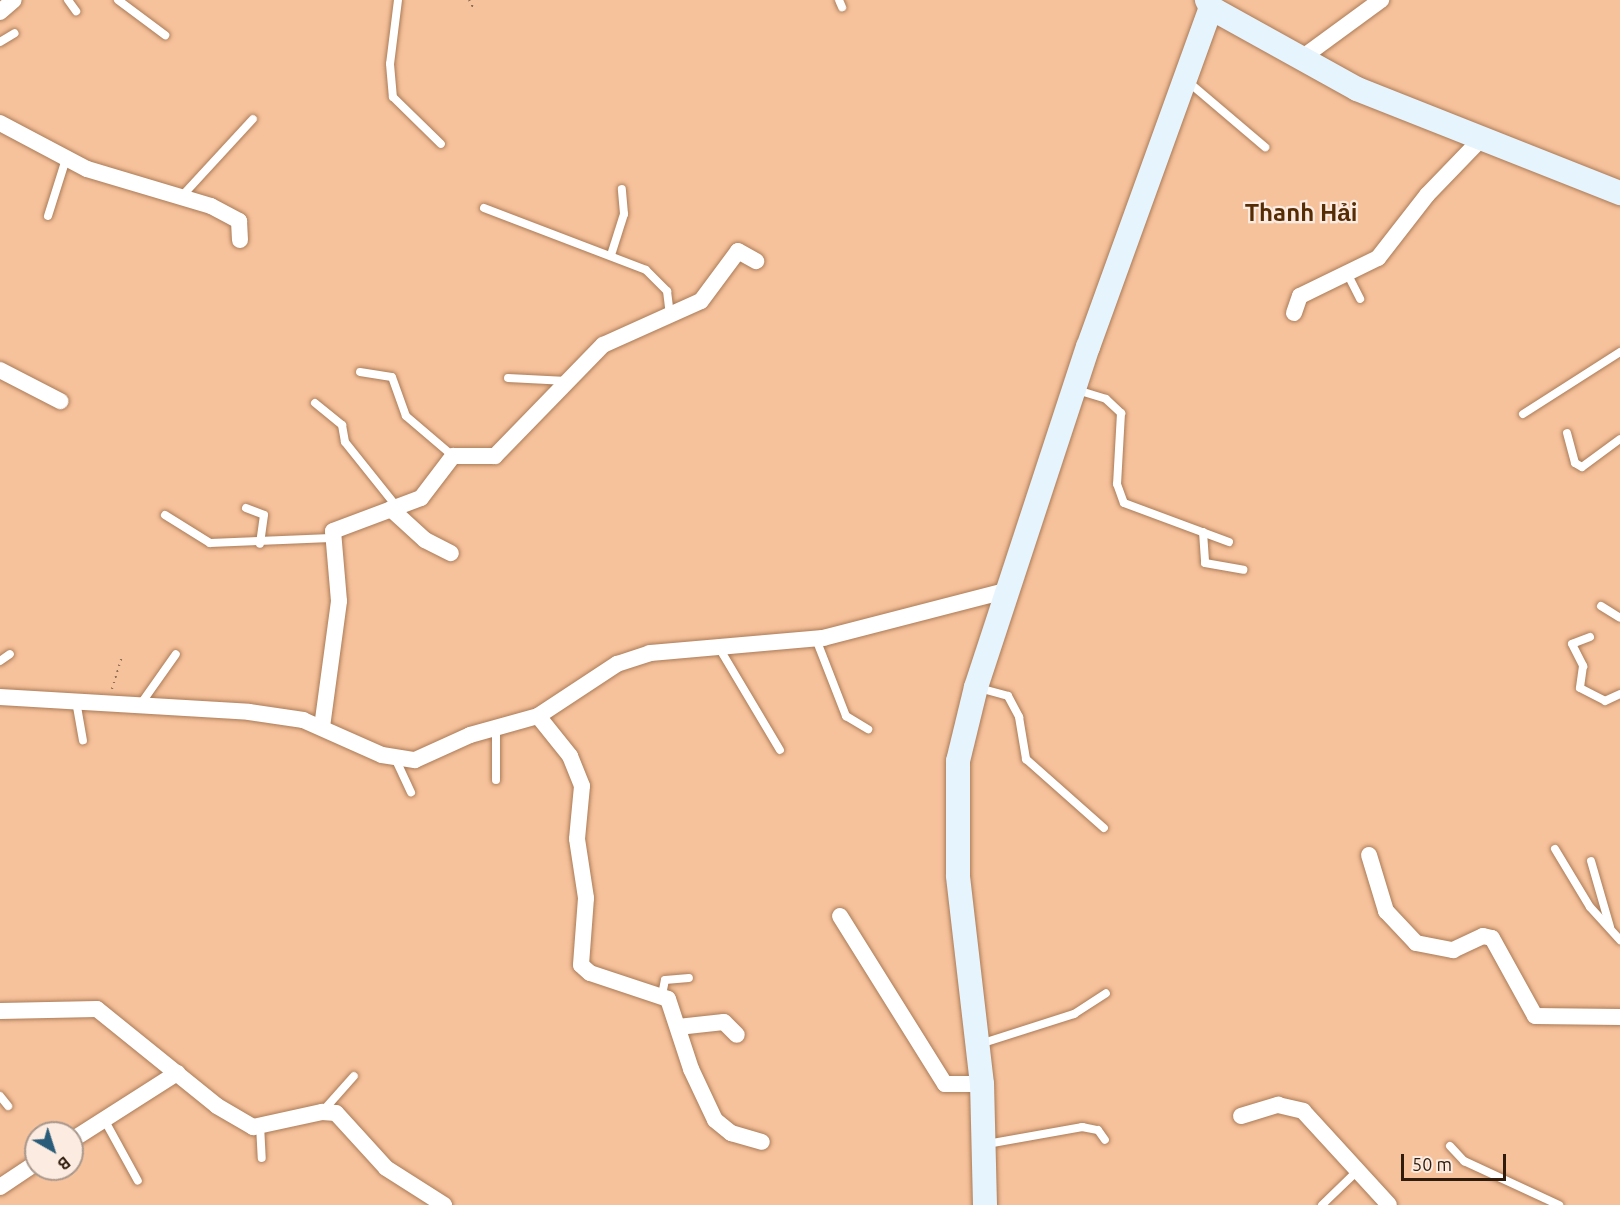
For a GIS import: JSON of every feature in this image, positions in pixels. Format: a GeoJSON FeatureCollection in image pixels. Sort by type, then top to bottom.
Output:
{"type":"FeatureCollection","features":[{"type":"Feature","properties":{"kind":"street"},"geometry":{"type":"LineString","coordinates":[[0,12],[14,0]]}},
{"type":"Feature","properties":{"kind":"street"},"geometry":{"type":"LineString","coordinates":[[1299,60],[1381,0]]}},
{"type":"Feature","properties":{"kind":"street"},"geometry":{"type":"LineString","coordinates":[[985,1205],[982,1084],[956,818],[958,761],[976,687],[1074,390],[1209,4],[1299,60],[1357,89],[1483,137],[1620,194]]}},
{"type":"Feature","properties":{"kind":"street"},"geometry":{"type":"LineString","coordinates":[[0,123],[66,159],[116,180],[181,197],[236,218],[240,240]]}},
{"type":"Feature","properties":{"kind":"street"},"geometry":{"type":"LineString","coordinates":[[1294,314],[1300,296],[1378,258],[1427,195],[1483,137]]}},
{"type":"Feature","properties":{"kind":"street"},"geometry":{"type":"LineString","coordinates":[[322,727],[339,601],[331,538],[344,524],[428,493],[453,456],[495,456],[603,345],[701,301],[738,252],[756,261]]}},
{"type":"Feature","properties":{"kind":"street"},"geometry":{"type":"LineString","coordinates":[[0,370],[60,400]]}},
{"type":"Feature","properties":{"kind":"street"},"geometry":{"type":"LineString","coordinates":[[394,507],[426,540],[451,553]]}},
{"type":"Feature","properties":{"kind":"street"},"geometry":{"type":"LineString","coordinates":[[0,697],[249,712],[322,727],[395,758],[415,760],[496,728],[538,717],[617,664],[650,653],[816,639],[1008,590]]}},
{"type":"Feature","properties":{"kind":"street"},"geometry":{"type":"LineString","coordinates":[[538,717],[570,756],[582,786],[577,839],[586,898],[581,965],[590,973],[662,995],[678,1027],[716,1120],[730,1134],[762,1142]]}},
{"type":"Feature","properties":{"kind":"street"},"geometry":{"type":"LineString","coordinates":[[1369,855],[1386,911],[1416,943],[1453,950],[1483,936],[1492,938],[1536,1016],[1620,1017]]}},
{"type":"Feature","properties":{"kind":"street"},"geometry":{"type":"LineString","coordinates":[[840,916],[945,1084],[982,1084]]}},
{"type":"Feature","properties":{"kind":"street"},"geometry":{"type":"LineString","coordinates":[[0,1011],[97,1009],[217,1106],[243,1122],[260,1125],[322,1112],[346,1120],[386,1168],[444,1205]]}},
{"type":"Feature","properties":{"kind":"street"},"geometry":{"type":"LineString","coordinates":[[678,1027],[724,1022],[737,1035]]}},
{"type":"Feature","properties":{"kind":"street"},"geometry":{"type":"LineString","coordinates":[[84,1133],[177,1073]]}},
{"type":"Feature","properties":{"kind":"street"},"geometry":{"type":"LineString","coordinates":[[1241,1116],[1278,1106],[1303,1111],[1356,1172],[1389,1205]]}},
{"type":"Feature","properties":{"kind":"street"},"geometry":{"type":"LineString","coordinates":[[0,1187],[24,1170]]}},
{"type":"Feature","properties":{"kind":"lane"},"geometry":{"type":"LineString","coordinates":[[68,0],[76,11]]}},
{"type":"Feature","properties":{"kind":"lane"},"geometry":{"type":"LineString","coordinates":[[118,0],[165,35]]}},
{"type":"Feature","properties":{"kind":"lane"},"geometry":{"type":"LineString","coordinates":[[398,0],[390,64],[393,97],[441,144]]}},
{"type":"Feature","properties":{"kind":"lane"},"geometry":{"type":"LineString","coordinates":[[0,42],[15,33]]}},
{"type":"Feature","properties":{"kind":"lane"},"geometry":{"type":"LineString","coordinates":[[1184,78],[1265,147]]}},
{"type":"Feature","properties":{"kind":"lane"},"geometry":{"type":"LineString","coordinates":[[181,197],[253,119]]}},
{"type":"Feature","properties":{"kind":"lane"},"geometry":{"type":"LineString","coordinates":[[48,216],[66,159]]}},
{"type":"Feature","properties":{"kind":"lane"},"geometry":{"type":"LineString","coordinates":[[610,255],[624,214],[622,189]]}},
{"type":"Feature","properties":{"kind":"lane"},"geometry":{"type":"LineString","coordinates":[[484,208],[610,255],[657,279],[667,291],[670,315]]}},
{"type":"Feature","properties":{"kind":"lane"},"geometry":{"type":"LineString","coordinates":[[1347,273],[1360,299]]}},
{"type":"Feature","properties":{"kind":"lane"},"geometry":{"type":"LineString","coordinates":[[1523,414],[1620,352]]}},
{"type":"Feature","properties":{"kind":"lane"},"geometry":{"type":"LineString","coordinates":[[360,372],[392,377],[406,416],[453,456]]}},
{"type":"Feature","properties":{"kind":"lane"},"geometry":{"type":"LineString","coordinates":[[508,378],[568,381]]}},
{"type":"Feature","properties":{"kind":"lane"},"geometry":{"type":"LineString","coordinates":[[1074,390],[1106,399],[1121,413],[1117,484],[1124,503],[1229,542]]}},
{"type":"Feature","properties":{"kind":"lane"},"geometry":{"type":"LineString","coordinates":[[315,403],[342,425],[345,442],[394,507]]}},
{"type":"Feature","properties":{"kind":"lane"},"geometry":{"type":"LineString","coordinates":[[1567,433],[1575,463],[1582,467],[1620,439]]}},
{"type":"Feature","properties":{"kind":"lane"},"geometry":{"type":"LineString","coordinates":[[246,508],[264,515],[260,544]]}},
{"type":"Feature","properties":{"kind":"lane"},"geometry":{"type":"LineString","coordinates":[[165,515],[210,543],[260,544],[331,538]]}},
{"type":"Feature","properties":{"kind":"lane"},"geometry":{"type":"LineString","coordinates":[[1203,532],[1205,563],[1243,570]]}},
{"type":"Feature","properties":{"kind":"lane"},"geometry":{"type":"LineString","coordinates":[[1601,606],[1620,618]]}},
{"type":"Feature","properties":{"kind":"lane"},"geometry":{"type":"LineString","coordinates":[[1590,637],[1572,644],[1583,666],[1580,687],[1605,701],[1620,694]]}},
{"type":"Feature","properties":{"kind":"lane"},"geometry":{"type":"LineString","coordinates":[[816,639],[846,716],[868,729]]}},
{"type":"Feature","properties":{"kind":"lane"},"geometry":{"type":"LineString","coordinates":[[718,646],[780,750]]}},
{"type":"Feature","properties":{"kind":"lane"},"geometry":{"type":"LineString","coordinates":[[0,661],[10,654]]}},
{"type":"Feature","properties":{"kind":"lane"},"geometry":{"type":"LineString","coordinates":[[139,705],[176,654]]}},
{"type":"Feature","properties":{"kind":"lane"},"geometry":{"type":"LineString","coordinates":[[976,687],[1008,696],[1019,717],[1026,759],[1104,828]]}},
{"type":"Feature","properties":{"kind":"lane"},"geometry":{"type":"LineString","coordinates":[[76,701],[83,740]]}},
{"type":"Feature","properties":{"kind":"lane"},"geometry":{"type":"LineString","coordinates":[[496,728],[496,780]]}},
{"type":"Feature","properties":{"kind":"lane"},"geometry":{"type":"LineString","coordinates":[[395,758],[411,793]]}},
{"type":"Feature","properties":{"kind":"lane"},"geometry":{"type":"LineString","coordinates":[[1555,849],[1590,907],[1620,940]]}},
{"type":"Feature","properties":{"kind":"lane"},"geometry":{"type":"LineString","coordinates":[[1592,861],[1612,933]]}},
{"type":"Feature","properties":{"kind":"lane"},"geometry":{"type":"LineString","coordinates":[[662,995],[665,980],[689,978]]}},
{"type":"Feature","properties":{"kind":"lane"},"geometry":{"type":"LineString","coordinates":[[978,1044],[1074,1014],[1106,993]]}},
{"type":"Feature","properties":{"kind":"lane"},"geometry":{"type":"LineString","coordinates":[[322,1112],[354,1076]]}},
{"type":"Feature","properties":{"kind":"lane"},"geometry":{"type":"LineString","coordinates":[[0,1096],[8,1106]]}},
{"type":"Feature","properties":{"kind":"lane"},"geometry":{"type":"LineString","coordinates":[[105,1121],[138,1181]]}},
{"type":"Feature","properties":{"kind":"lane"},"geometry":{"type":"LineString","coordinates":[[260,1125],[262,1158]]}},
{"type":"Feature","properties":{"kind":"lane"},"geometry":{"type":"LineString","coordinates":[[983,1144],[1082,1127],[1098,1130],[1105,1140]]}},
{"type":"Feature","properties":{"kind":"lane"},"geometry":{"type":"LineString","coordinates":[[1450,1146],[1464,1161],[1558,1205]]}},
{"type":"Feature","properties":{"kind":"lane"},"geometry":{"type":"LineString","coordinates":[[1322,1205],[1356,1172]]}},
{"type":"Feature","properties":{"kind":"path"},"geometry":{"type":"LineString","coordinates":[[469,0],[474,9]]}},
{"type":"Feature","properties":{"kind":"path"},"geometry":{"type":"LineString","coordinates":[[108,703],[122,657]]}},
{"type":"Feature","properties":{"kind":"district","name":"Thanh Hải"},"geometry":{"type":"Point","coordinates":[1301,213]}}]}
